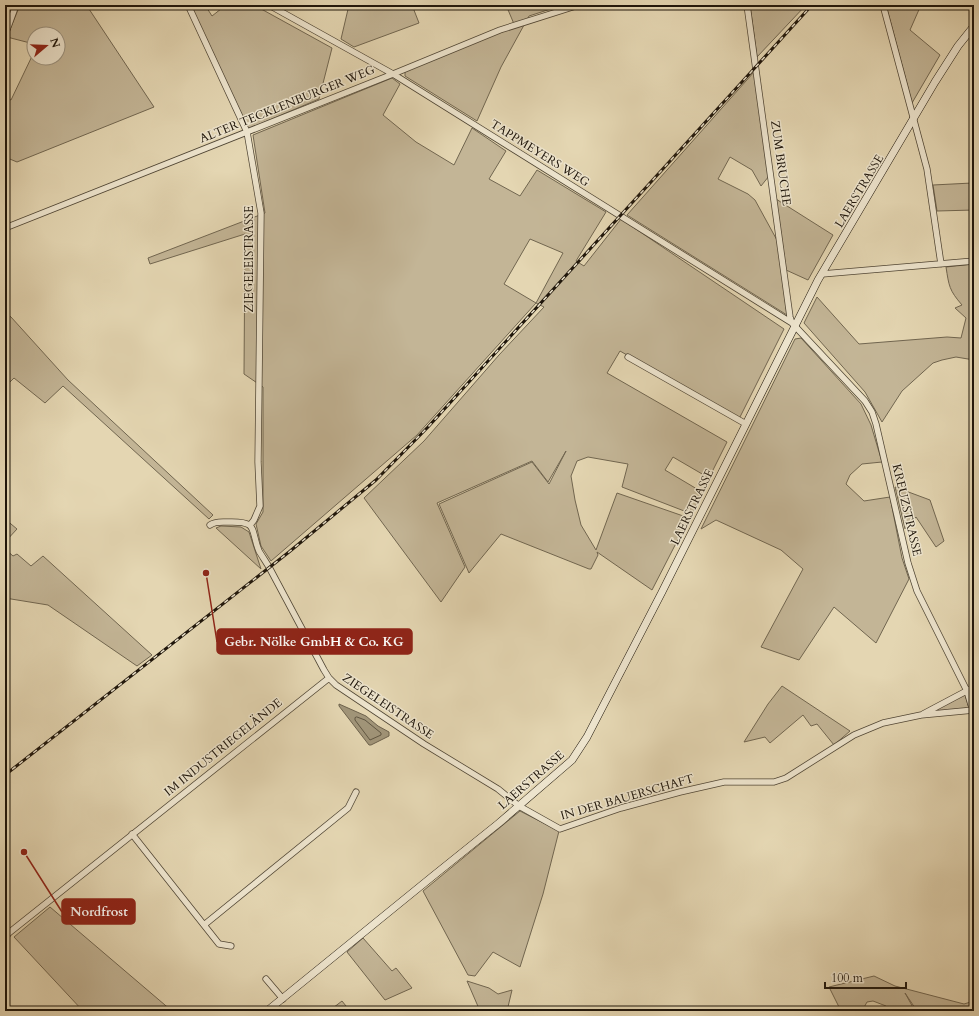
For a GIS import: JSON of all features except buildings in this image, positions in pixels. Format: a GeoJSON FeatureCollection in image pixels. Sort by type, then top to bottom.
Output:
{"type":"FeatureCollection","features":[{"type":"Feature","properties":{"kind":"main road","name":"LAERSTRASSE"},"geometry":{"type":"LineString","coordinates":[[267,1011],[519,806],[568,764],[587,737],[662,592],[794,324],[914,119],[934,82],[974,26]]}},
{"type":"Feature","properties":{"kind":"street"},"geometry":{"type":"LineString","coordinates":[[5,34],[16,5]]}},
{"type":"Feature","properties":{"kind":"street","name":"ZIEGELEISTRASSE"},"geometry":{"type":"LineString","coordinates":[[188,5],[247,132],[261,213],[258,462],[260,506],[254,520],[250,525],[254,529],[260,552],[329,678],[424,744],[498,790],[519,806]]}},
{"type":"Feature","properties":{"kind":"street","name":"TAPPMEYERS WEG"},"geometry":{"type":"LineString","coordinates":[[269,5],[393,74],[794,324]]}},
{"type":"Feature","properties":{"kind":"street","name":"ALTER TECKLENBURGER WEG"},"geometry":{"type":"LineString","coordinates":[[5,228],[500,30],[579,5]]}},
{"type":"Feature","properties":{"kind":"street","name":"ZUM BRUCHE"},"geometry":{"type":"LineString","coordinates":[[747,5],[790,317],[794,324]]}},
{"type":"Feature","properties":{"kind":"street"},"geometry":{"type":"LineString","coordinates":[[883,5],[929,181],[941,264]]}},
{"type":"Feature","properties":{"kind":"street"},"geometry":{"type":"LineString","coordinates":[[822,274],[974,261]]}},
{"type":"Feature","properties":{"kind":"street","name":"KREUZSTRASSE"},"geometry":{"type":"LineString","coordinates":[[794,324],[865,401],[872,412],[889,477],[908,563],[917,591],[967,691],[974,712]]}},
{"type":"Feature","properties":{"kind":"street"},"geometry":{"type":"LineString","coordinates":[[628,357],[746,424]]}},
{"type":"Feature","properties":{"kind":"street"},"geometry":{"type":"LineString","coordinates":[[210,525],[217,522],[236,521],[250,525]]}},
{"type":"Feature","properties":{"kind":"street","name":"IM INDUSTRIEGELÄNDE"},"geometry":{"type":"LineString","coordinates":[[6,935],[329,678]]}},
{"type":"Feature","properties":{"kind":"street","name":"IN DER BAUERSCHAFT"},"geometry":{"type":"LineString","coordinates":[[921,715],[974,687]]}},
{"type":"Feature","properties":{"kind":"street","name":"IN DER BAUERSCHAFT"},"geometry":{"type":"LineString","coordinates":[[519,806],[560,829],[621,808],[724,782],[774,782],[786,778],[854,735],[883,723],[921,715],[974,712]]}},
{"type":"Feature","properties":{"kind":"street"},"geometry":{"type":"LineString","coordinates":[[204,925],[348,808],[356,792]]}},
{"type":"Feature","properties":{"kind":"street"},"geometry":{"type":"LineString","coordinates":[[132,834],[219,944],[231,946]]}},
{"type":"Feature","properties":{"kind":"street"},"geometry":{"type":"LineString","coordinates":[[5,926],[6,935]]}},
{"type":"Feature","properties":{"kind":"street"},"geometry":{"type":"LineString","coordinates":[[266,979],[282,999]]}},
{"type":"Feature","properties":{"kind":"shaded area"},"geometry":{"type":"Polygon","coordinates":[[[20,5],[87,6],[154,107],[17,162],[5,157],[5,98],[11,100],[27,66],[66,66],[66,26],[26,26],[26,42],[7,37],[20,5]]]}},
{"type":"Feature","properties":{"kind":"shaded area"},"geometry":{"type":"Polygon","coordinates":[[[195,5],[205,5],[212,16],[226,5],[254,5],[332,48],[319,99],[248,129],[191,7],[195,5]]]}},
{"type":"Feature","properties":{"kind":"shaded area"},"geometry":{"type":"Polygon","coordinates":[[[349,5],[412,5],[419,23],[354,47],[341,39],[349,5]]]}},
{"type":"Feature","properties":{"kind":"shaded area"},"geometry":{"type":"Polygon","coordinates":[[[506,5],[563,5],[529,16],[501,67],[477,121],[405,76],[405,71],[514,24],[506,5]]]}},
{"type":"Feature","properties":{"kind":"shaded area"},"geometry":{"type":"Polygon","coordinates":[[[750,5],[806,5],[757,57],[750,5]]]}},
{"type":"Feature","properties":{"kind":"shaded area"},"geometry":{"type":"Polygon","coordinates":[[[886,5],[921,5],[910,30],[940,55],[912,103],[886,5]]]}},
{"type":"Feature","properties":{"kind":"shaded area"},"geometry":{"type":"Polygon","coordinates":[[[754,72],[769,176],[761,186],[752,170],[730,157],[718,179],[748,194],[755,200],[778,242],[787,315],[627,215],[754,72]]]}},
{"type":"Feature","properties":{"kind":"shaded area"},"geometry":{"type":"Polygon","coordinates":[[[392,78],[400,84],[383,115],[416,142],[454,165],[472,128],[506,151],[489,179],[520,196],[537,170],[606,212],[576,261],[584,266],[621,219],[784,329],[739,419],[620,351],[607,373],[727,442],[709,478],[673,457],[665,470],[702,492],[692,514],[622,487],[628,464],[588,457],[577,461],[571,476],[575,500],[581,525],[596,550],[617,493],[689,518],[652,590],[597,552],[598,555],[591,569],[589,569],[501,534],[469,573],[439,504],[532,462],[549,484],[566,451],[548,482],[532,461],[437,503],[465,567],[441,602],[364,498],[424,441],[499,355],[544,307],[536,303],[417,435],[271,561],[261,546],[256,524],[263,512],[263,387],[244,374],[245,234],[150,264],[148,258],[265,213],[253,135],[392,78]],[[530,239],[504,284],[536,303],[563,253],[530,239]]]}},
{"type":"Feature","properties":{"kind":"shaded area"},"geometry":{"type":"Polygon","coordinates":[[[974,181],[974,210],[937,211],[933,185],[972,183],[974,181]]]}},
{"type":"Feature","properties":{"kind":"shaded area"},"geometry":{"type":"Polygon","coordinates":[[[776,199],[833,235],[808,280],[786,270],[776,199]]]}},
{"type":"Feature","properties":{"kind":"shaded area"},"geometry":{"type":"Polygon","coordinates":[[[974,264],[974,360],[956,357],[933,363],[902,391],[882,422],[865,392],[804,323],[817,297],[859,344],[947,337],[961,338],[966,318],[955,308],[962,305],[950,288],[946,267],[974,264]]]}},
{"type":"Feature","properties":{"kind":"shaded area"},"geometry":{"type":"Polygon","coordinates":[[[5,312],[68,380],[213,515],[209,519],[63,386],[45,403],[14,378],[5,387],[5,312]]]}},
{"type":"Feature","properties":{"kind":"shaded area"},"geometry":{"type":"Polygon","coordinates":[[[801,338],[861,404],[871,425],[882,462],[862,464],[850,475],[846,484],[864,501],[890,497],[902,558],[909,579],[876,643],[834,607],[799,660],[761,647],[803,569],[781,550],[716,520],[701,529],[795,339],[801,338]]]}},
{"type":"Feature","properties":{"kind":"shaded area"},"geometry":{"type":"Polygon","coordinates":[[[895,487],[930,500],[944,541],[936,547],[916,517],[905,529],[895,487]]]}},
{"type":"Feature","properties":{"kind":"shaded area"},"geometry":{"type":"Polygon","coordinates":[[[5,519],[17,529],[5,542],[5,519]]]}},
{"type":"Feature","properties":{"kind":"shaded area"},"geometry":{"type":"Polygon","coordinates":[[[221,526],[241,527],[249,532],[261,569],[216,528],[221,526]]]}},
{"type":"Feature","properties":{"kind":"shaded area"},"geometry":{"type":"Polygon","coordinates":[[[5,549],[13,556],[17,554],[31,566],[43,556],[152,655],[137,666],[48,605],[5,598],[5,549]]]}},
{"type":"Feature","properties":{"kind":"shaded area"},"geometry":{"type":"Polygon","coordinates":[[[782,686],[850,731],[834,745],[817,724],[811,726],[803,715],[770,743],[765,737],[744,742],[768,704],[782,686]]]}},
{"type":"Feature","properties":{"kind":"shaded area"},"geometry":{"type":"Polygon","coordinates":[[[965,695],[969,708],[934,712],[933,710],[965,695]]]}},
{"type":"Feature","properties":{"kind":"shaded area"},"geometry":{"type":"Polygon","coordinates":[[[520,811],[559,831],[543,894],[520,967],[493,952],[475,976],[468,975],[423,891],[520,811]]]}},
{"type":"Feature","properties":{"kind":"shaded area"},"geometry":{"type":"Polygon","coordinates":[[[50,907],[172,1011],[83,1011],[14,937],[50,907]]]}},
{"type":"Feature","properties":{"kind":"shaded area"},"geometry":{"type":"Polygon","coordinates":[[[363,938],[392,971],[396,968],[412,988],[385,1000],[347,952],[363,938]]]}},
{"type":"Feature","properties":{"kind":"shaded area"},"geometry":{"type":"Polygon","coordinates":[[[874,976],[895,986],[964,1004],[974,1001],[974,1011],[917,1011],[905,993],[915,1011],[889,1011],[886,1006],[873,1001],[867,1002],[862,1011],[841,1011],[829,987],[874,976]]]}},
{"type":"Feature","properties":{"kind":"shaded area"},"geometry":{"type":"Polygon","coordinates":[[[467,981],[489,988],[498,994],[512,990],[507,1011],[480,1011],[467,981]]]}},
{"type":"Feature","properties":{"kind":"shaded area"},"geometry":{"type":"Polygon","coordinates":[[[342,1001],[350,1011],[329,1011],[342,1001]]]}},
{"type":"Feature","properties":{"kind":"water"},"geometry":{"type":"Polygon","coordinates":[[[339,704],[366,716],[378,726],[389,732],[389,736],[369,745],[339,704]]]}},
{"type":"Feature","properties":{"kind":"railway"},"geometry":{"type":"LineString","coordinates":[[5,775],[289,552],[376,480],[428,427],[812,5]]}},
{"type":"Feature","properties":{"kind":"place","name":"Gebr. Nölke GmbH & Co. KG"},"geometry":{"type":"Point","coordinates":[206,573]}},
{"type":"Feature","properties":{"kind":"place","name":"Nordfrost"},"geometry":{"type":"Point","coordinates":[24,852]}}]}
